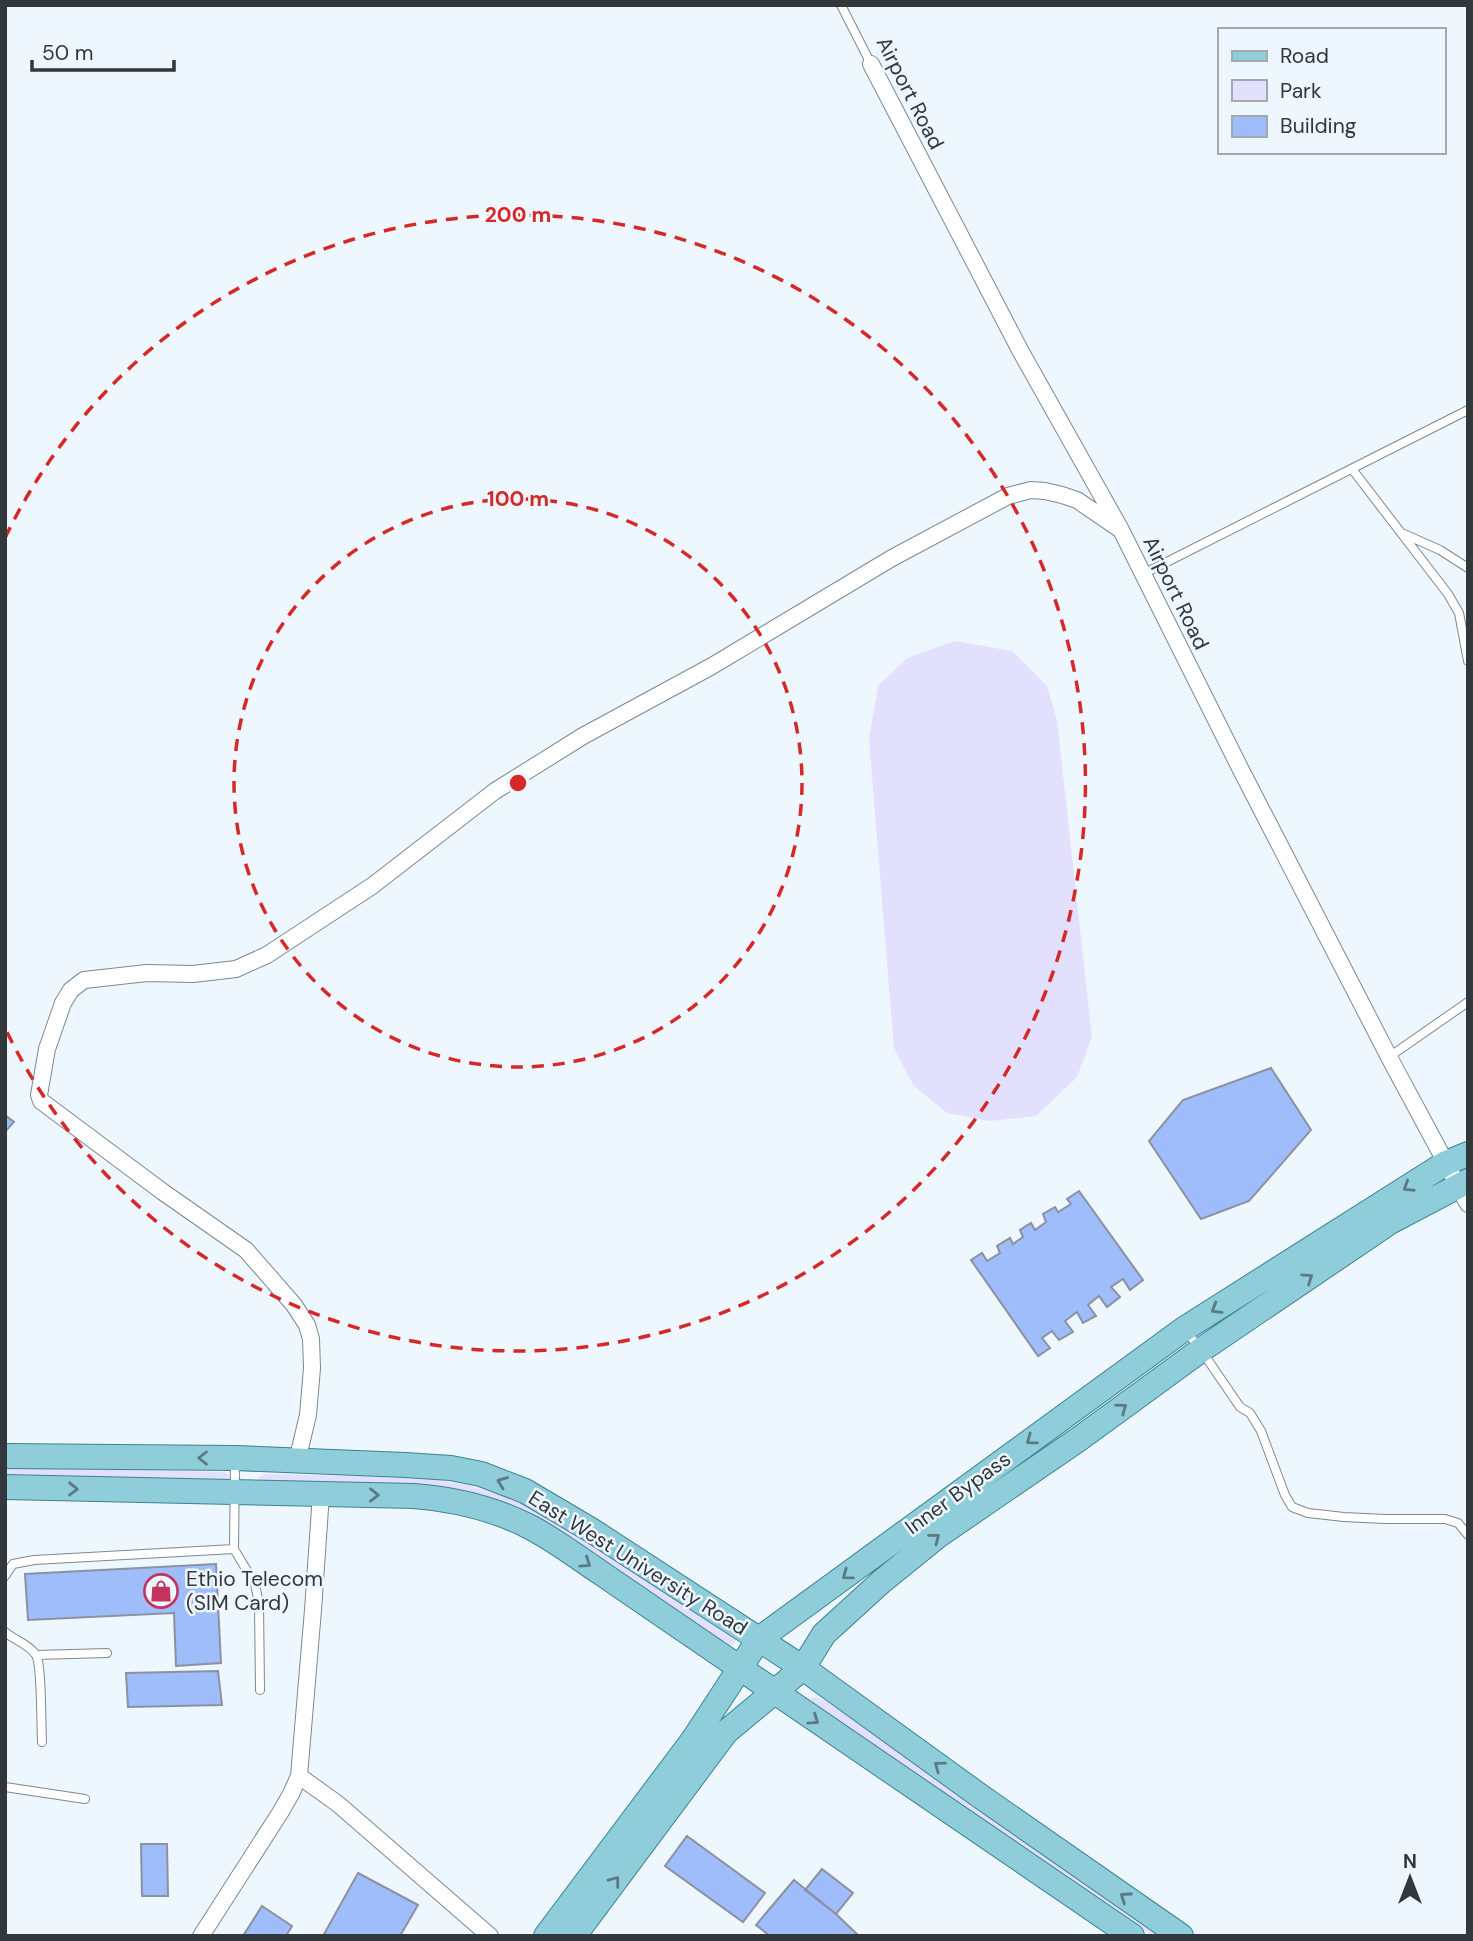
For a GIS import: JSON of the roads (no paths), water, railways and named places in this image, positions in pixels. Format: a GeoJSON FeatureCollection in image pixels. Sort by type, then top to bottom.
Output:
{"type":"FeatureCollection","features":[{"type":"Feature","properties":{"kind":"main road","name":"Inner Bypass"},"geometry":{"type":"LineString","coordinates":[[546,1936],[693,1740],[759,1639],[1184,1329],[1457,1158]]}},
{"type":"Feature","properties":{"kind":"main road","name":"Inner Bypass"},"geometry":{"type":"LineString","coordinates":[[575,1936],[726,1732],[803,1668],[824,1634],[881,1582],[939,1535],[1079,1439],[1201,1350],[1390,1222],[1464,1190]]}},
{"type":"Feature","properties":{"kind":"main road","name":"East West University Road"},"geometry":{"type":"LineString","coordinates":[[5,1456],[235,1458],[451,1468],[481,1474],[525,1491],[591,1530],[803,1668],[1181,1936]]}},
{"type":"Feature","properties":{"kind":"main road","name":"East West University Road"},"geometry":{"type":"LineString","coordinates":[[5,1487],[440,1498],[483,1508],[516,1521],[550,1539],[1132,1936]]}},
{"type":"Feature","properties":{"kind":"street","name":"Airport Road"},"geometry":{"type":"LineString","coordinates":[[871,64],[1021,352],[1121,530],[1389,1057],[1457,1158],[1464,1190]]}},
{"type":"Feature","properties":{"kind":"street"},"geometry":{"type":"LineString","coordinates":[[297,1461],[308,1415],[312,1367],[311,1339],[307,1325],[294,1305],[246,1250],[41,1101],[39,1095],[47,1049],[63,1003],[71,990],[84,980],[147,973],[193,974],[236,969],[267,955],[372,886],[495,791],[583,736],[712,666],[892,558],[1008,496],[1031,490],[1062,495],[1077,500],[1121,530]]}},
{"type":"Feature","properties":{"kind":"street"},"geometry":{"type":"LineString","coordinates":[[201,1936],[280,1813],[299,1776],[321,1494]]}},
{"type":"Feature","properties":{"kind":"street"},"geometry":{"type":"LineString","coordinates":[[299,1776],[338,1804],[490,1936]]}},
{"type":"Feature","properties":{"kind":"lane","name":"Airport Road"},"geometry":{"type":"LineString","coordinates":[[841,5],[871,64]]}},
{"type":"Feature","properties":{"kind":"lane"},"geometry":{"type":"LineString","coordinates":[[1143,574],[1468,410]]}},
{"type":"Feature","properties":{"kind":"lane"},"geometry":{"type":"LineString","coordinates":[[1352,469],[1448,594],[1459,613],[1468,661]]}},
{"type":"Feature","properties":{"kind":"lane"},"geometry":{"type":"LineString","coordinates":[[1401,533],[1440,550],[1468,568]]}},
{"type":"Feature","properties":{"kind":"lane"},"geometry":{"type":"LineString","coordinates":[[1389,1057],[1468,1002]]}},
{"type":"Feature","properties":{"kind":"lane"},"geometry":{"type":"LineString","coordinates":[[1184,1329],[1261,1431],[1292,1507],[1308,1513],[1344,1517],[1445,1519],[1458,1524],[1468,1535]]}},
{"type":"Feature","properties":{"kind":"lane"},"geometry":{"type":"LineString","coordinates":[[235,1458],[234,1549],[255,1584],[259,1604],[260,1690]]}},
{"type":"Feature","properties":{"kind":"lane"},"geometry":{"type":"LineString","coordinates":[[5,1576],[13,1564],[34,1560],[234,1549]]}},
{"type":"Feature","properties":{"kind":"lane"},"geometry":{"type":"LineString","coordinates":[[5,1632],[36,1655],[42,1742]]}},
{"type":"Feature","properties":{"kind":"lane"},"geometry":{"type":"LineString","coordinates":[[36,1655],[107,1653]]}},
{"type":"Feature","properties":{"kind":"lane"},"geometry":{"type":"LineString","coordinates":[[5,1787],[85,1800]]}},
{"type":"Feature","properties":{"kind":"place","name":"Ethio Telecom (SIM Card)"},"geometry":{"type":"Point","coordinates":[161,1591]}}]}
